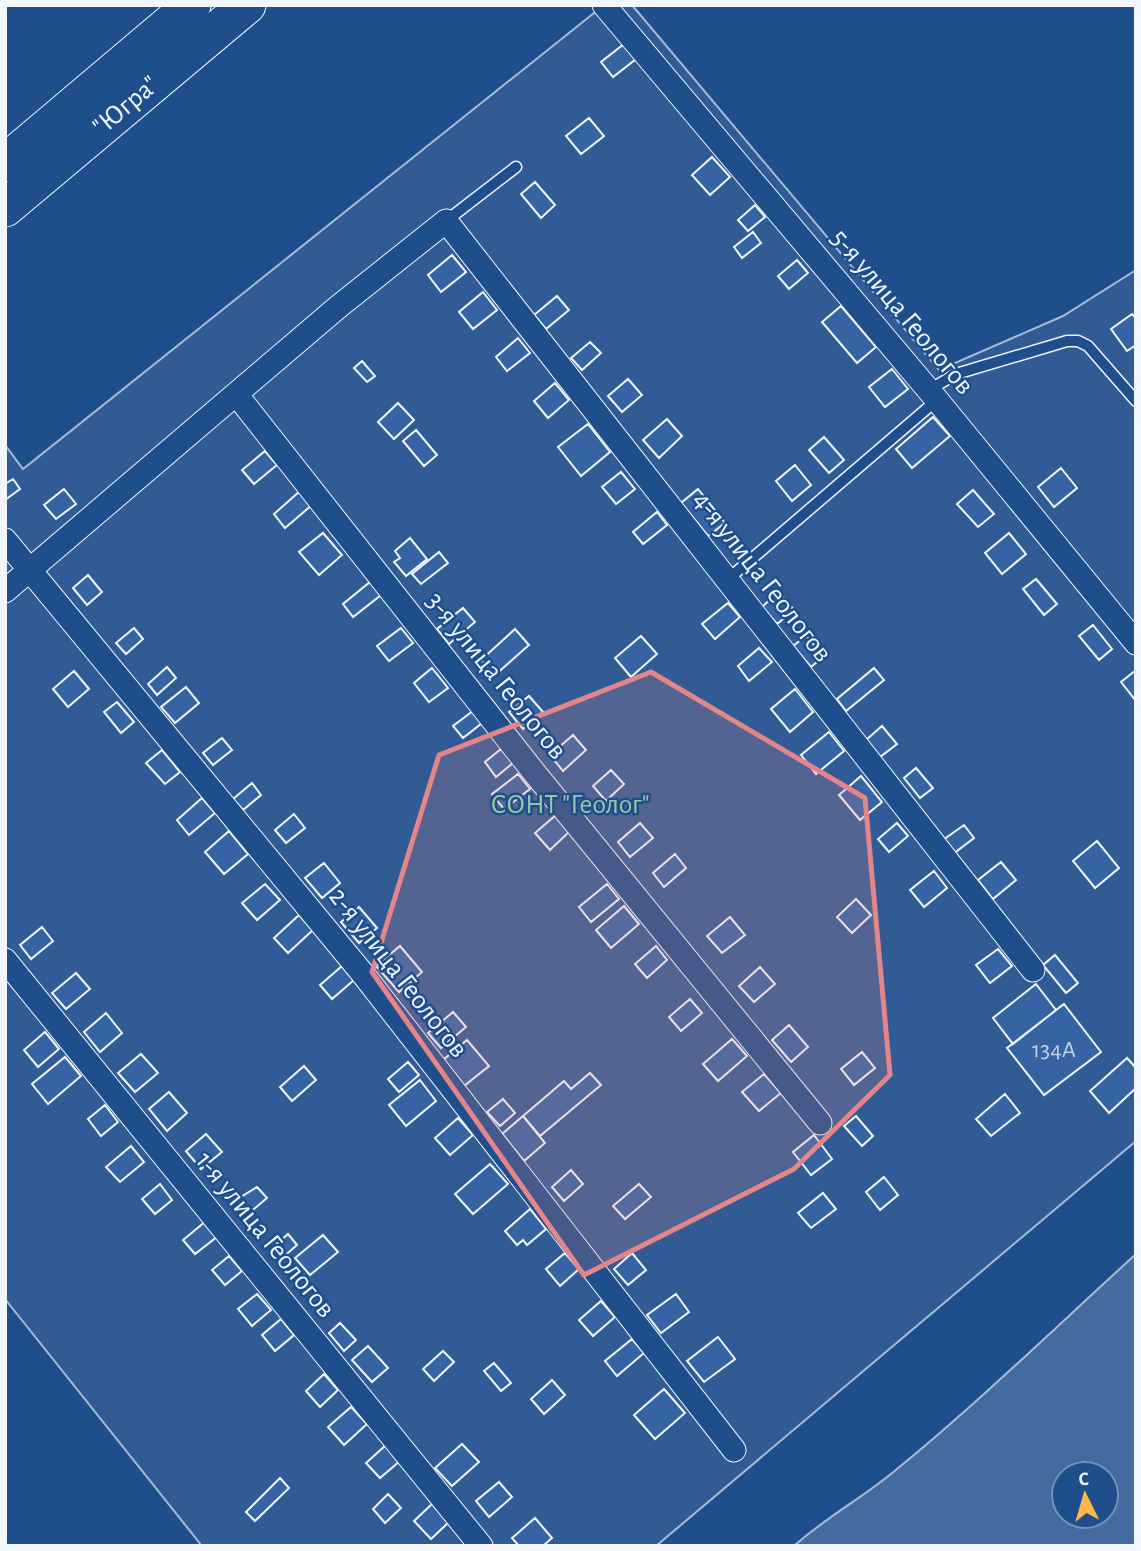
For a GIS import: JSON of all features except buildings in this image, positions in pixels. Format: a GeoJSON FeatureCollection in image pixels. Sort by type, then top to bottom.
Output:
{"type":"FeatureCollection","features":[{"type":"Feature","properties":{"kind":"highway","name":"\"Югра\""},"geometry":{"type":"LineString","coordinates":[[5,163],[192,5]]}},
{"type":"Feature","properties":{"kind":"highway","name":"\"Югра\""},"geometry":{"type":"LineString","coordinates":[[5,208],[247,5]]}},
{"type":"Feature","properties":{"kind":"street","name":"5-я улица Геологов"},"geometry":{"type":"LineString","coordinates":[[611,14],[933,395],[1136,642]]}},
{"type":"Feature","properties":{"kind":"street"},"geometry":{"type":"LineString","coordinates":[[5,591],[236,394],[446,221]]}},
{"type":"Feature","properties":{"kind":"street","name":"4-я улица Геологов"},"geometry":{"type":"LineString","coordinates":[[446,221],[1032,970]]}},
{"type":"Feature","properties":{"kind":"street","name":"3-я улица Геологов"},"geometry":{"type":"LineString","coordinates":[[236,394],[533,771],[820,1123]]}},
{"type":"Feature","properties":{"kind":"street","name":"2-я улица Геологов"},"geometry":{"type":"LineString","coordinates":[[5,540],[363,974],[734,1450]]}},
{"type":"Feature","properties":{"kind":"street","name":"1-я улица Геологов"},"geometry":{"type":"LineString","coordinates":[[5,960],[481,1546]]}},
{"type":"Feature","properties":{"kind":"lane"},"geometry":{"type":"LineString","coordinates":[[446,221],[516,167]]}},
{"type":"Feature","properties":{"kind":"lane"},"geometry":{"type":"LineString","coordinates":[[727,580],[956,374],[1067,341],[1078,341],[1088,346],[1136,401]]}},
{"type":"Feature","properties":{"kind":"highlighted area"},"geometry":{"type":"Polygon","coordinates":[[[651,672],[865,798],[890,1075],[794,1169],[584,1275],[372,972],[439,755],[651,672]]]}},
{"type":"Feature","properties":{"kind":"shaded area","name":"СОНТ \"Геолог\""},"geometry":{"type":"Polygon","coordinates":[[[604,5],[632,5],[939,370],[1063,316],[1136,270],[1136,1141],[656,1546],[202,1546],[5,1299],[5,445],[23,469],[604,5]]]}},
{"type":"Feature","properties":{"kind":"shaded area"},"geometry":{"type":"Polygon","coordinates":[[[1136,1254],[1136,1546],[794,1546],[884,1479],[988,1390],[1136,1254]]]}}]}
